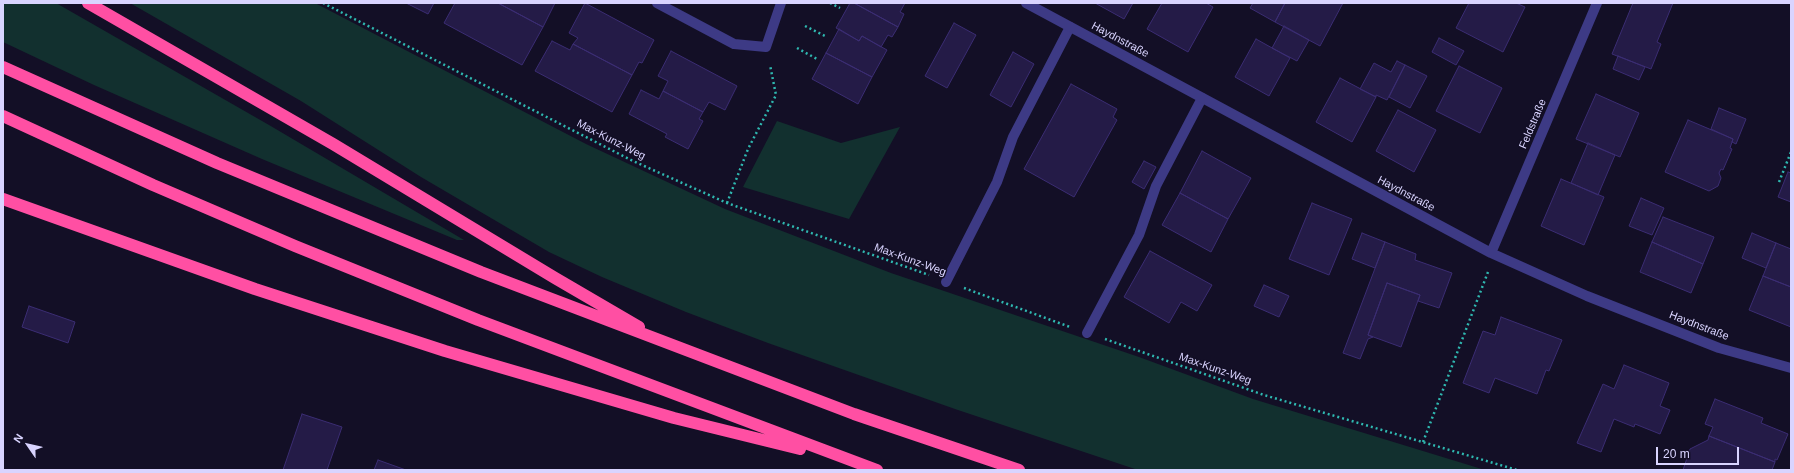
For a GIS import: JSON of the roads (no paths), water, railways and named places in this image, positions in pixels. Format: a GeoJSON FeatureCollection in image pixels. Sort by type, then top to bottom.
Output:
{"type":"FeatureCollection","features":[{"type":"Feature","properties":{"kind":"highway"},"geometry":{"type":"LineString","coordinates":[[88,3],[333,144],[554,278],[673,346]]}},
{"type":"Feature","properties":{"kind":"highway"},"geometry":{"type":"LineString","coordinates":[[3,67],[115,118],[341,216],[481,272],[854,414],[1019,470]]}},
{"type":"Feature","properties":{"kind":"highway"},"geometry":{"type":"LineString","coordinates":[[3,116],[153,185],[302,249],[486,323],[877,470]]}},
{"type":"Feature","properties":{"kind":"highway"},"geometry":{"type":"LineString","coordinates":[[3,199],[255,289],[444,351],[674,418],[855,463]]}},
{"type":"Feature","properties":{"kind":"street"},"geometry":{"type":"LineString","coordinates":[[657,3],[734,44],[766,46],[781,3]]}},
{"type":"Feature","properties":{"kind":"street","name":"Haydnstraße"},"geometry":{"type":"LineString","coordinates":[[1026,3],[1494,255],[1587,296],[1719,348],[1791,368]]}},
{"type":"Feature","properties":{"kind":"street","name":"Feldstraße"},"geometry":{"type":"LineString","coordinates":[[1494,255],[1597,3]]}},
{"type":"Feature","properties":{"kind":"street"},"geometry":{"type":"LineString","coordinates":[[946,282],[997,182],[1012,137],[1070,27]]}},
{"type":"Feature","properties":{"kind":"street"},"geometry":{"type":"LineString","coordinates":[[1087,333],[1140,235],[1156,186],[1202,98]]}}]}
